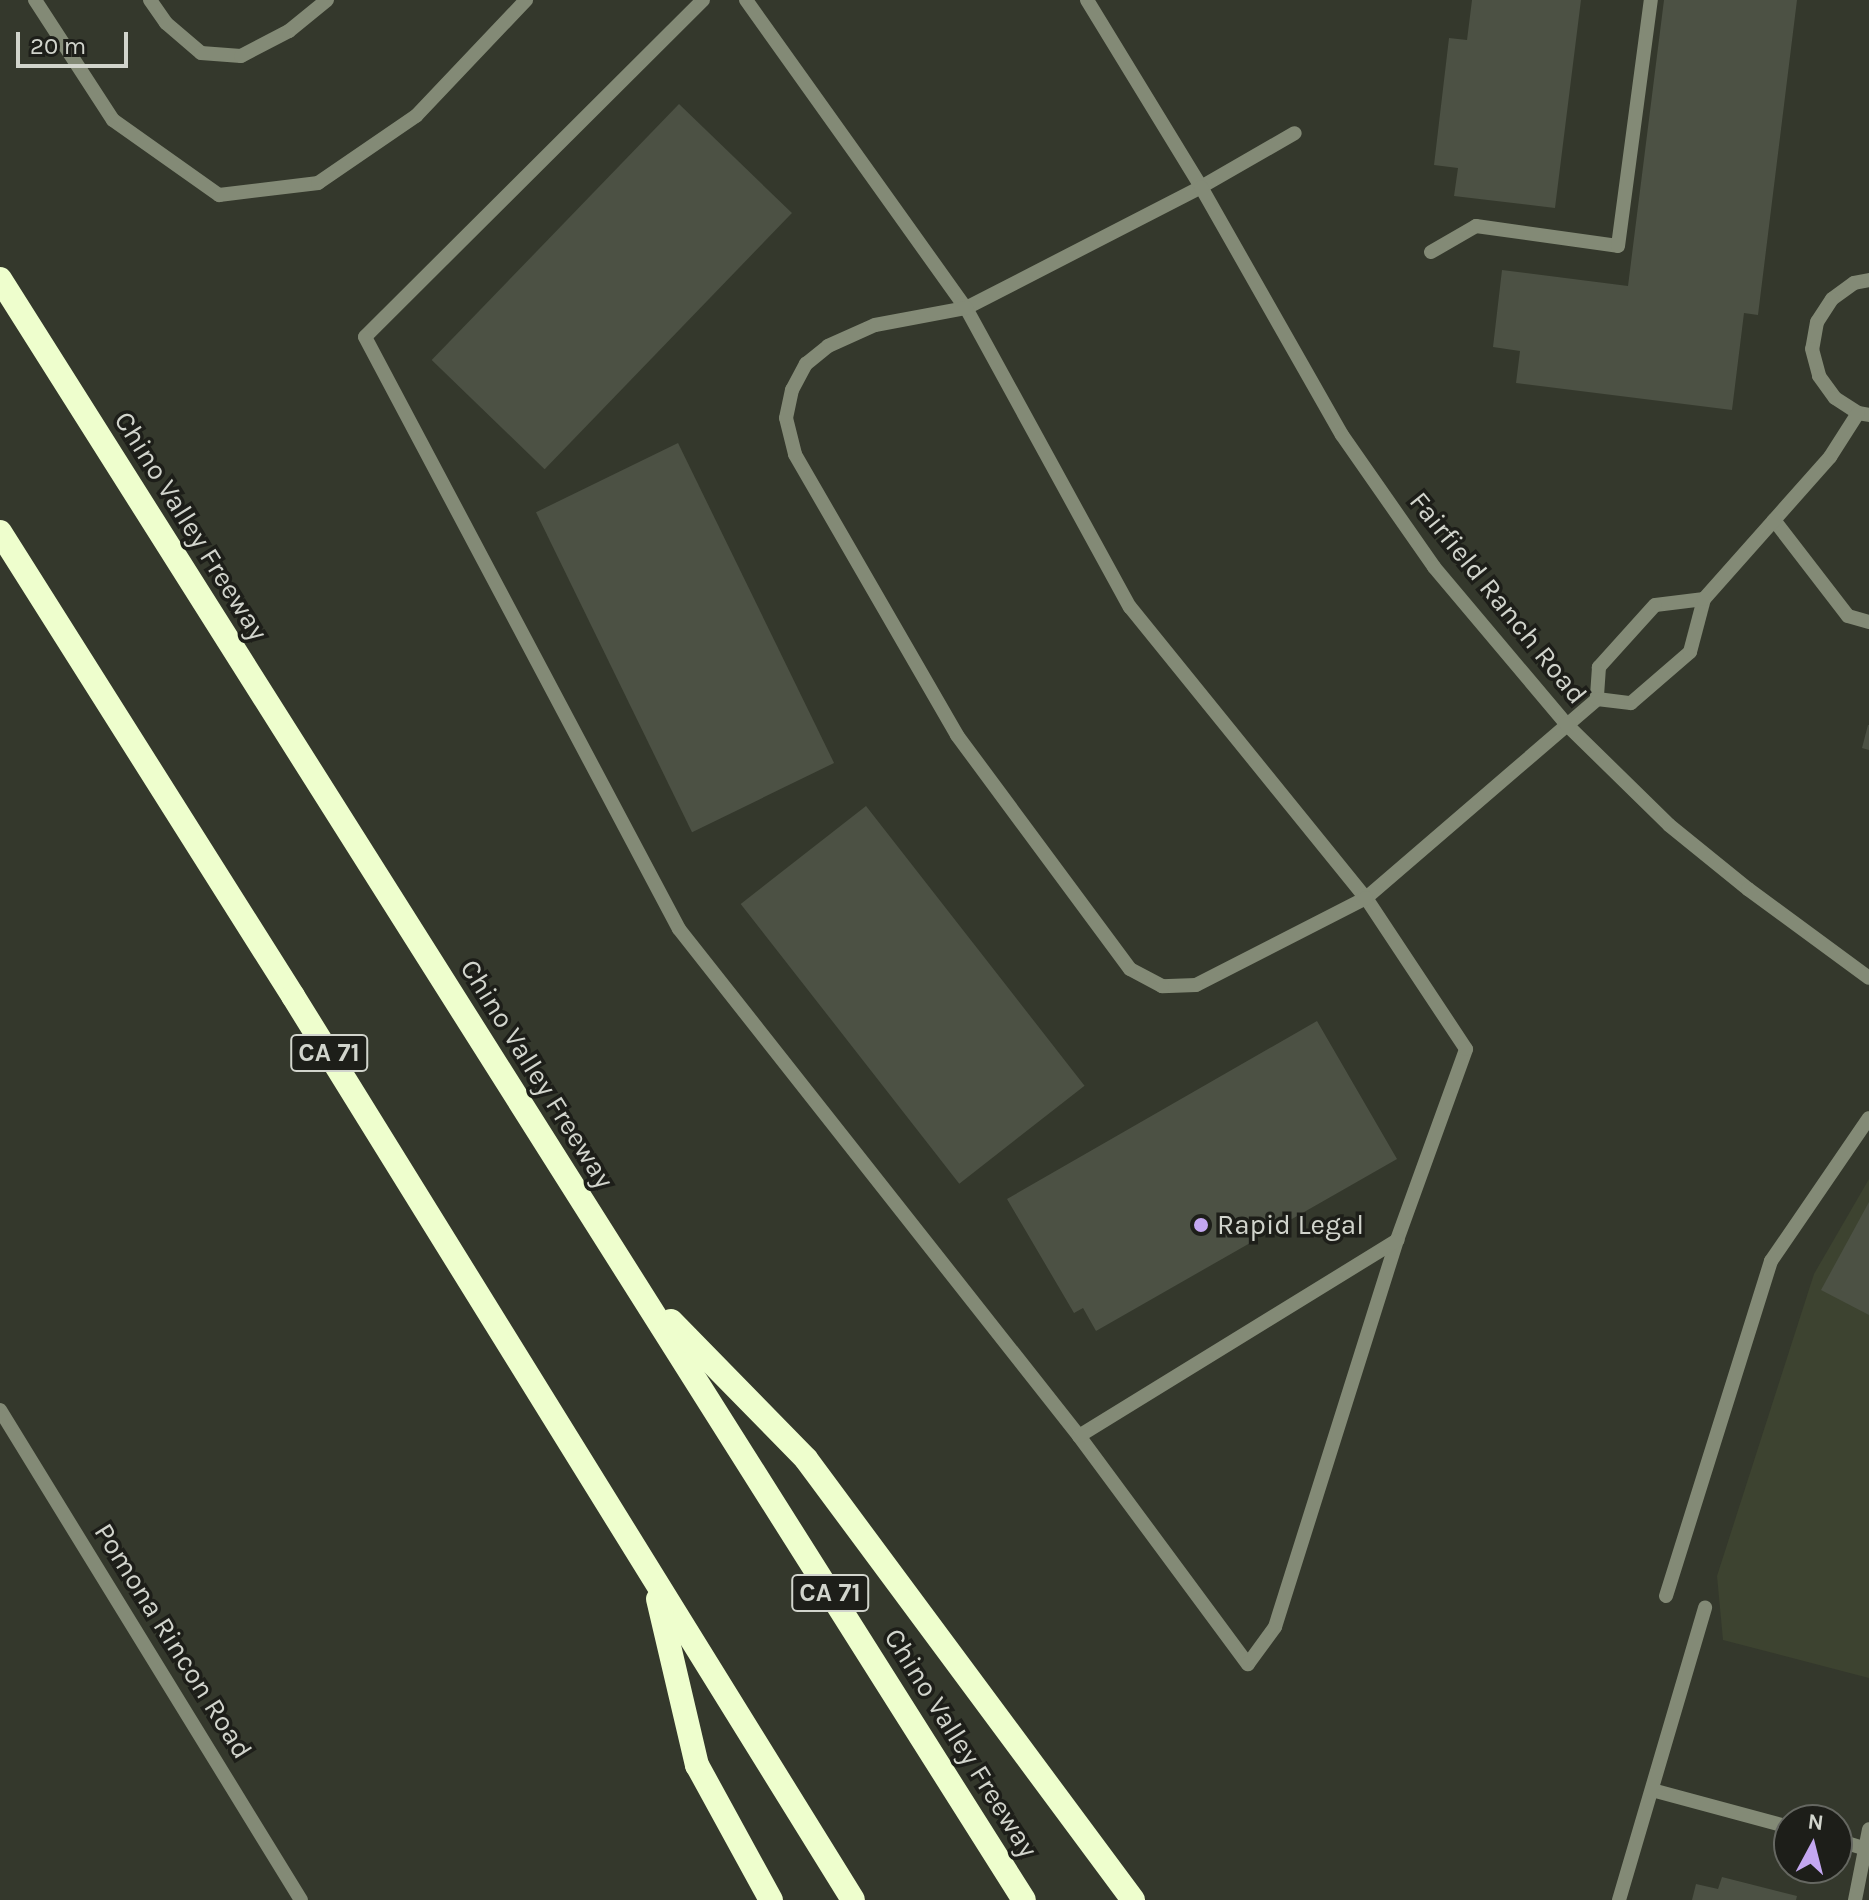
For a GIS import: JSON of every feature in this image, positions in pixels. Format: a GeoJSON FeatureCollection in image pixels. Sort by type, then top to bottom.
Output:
{"type":"FeatureCollection","features":[{"type":"Feature","properties":{"kind":"highway","name":"Chino Valley Freeway"},"geometry":{"type":"LineString","coordinates":[[0,279],[1024,1900]]}},
{"type":"Feature","properties":{"kind":"highway","name":"CA 71"},"geometry":{"type":"LineString","coordinates":[[0,532],[302,1010],[853,1900]]}},
{"type":"Feature","properties":{"kind":"highway"},"geometry":{"type":"LineString","coordinates":[[636,1286],[806,1459],[1133,1900]]}},
{"type":"Feature","properties":{"kind":"highway"},"geometry":{"type":"LineString","coordinates":[[653,1577],[697,1765],[771,1900]]}},
{"type":"Feature","properties":{"kind":"street"},"geometry":{"type":"LineString","coordinates":[[35,0],[113,120],[219,195],[318,183],[416,116],[519,3]]}},
{"type":"Feature","properties":{"kind":"street"},"geometry":{"type":"LineString","coordinates":[[150,0],[166,23],[201,53],[241,56],[289,31],[327,0]]}},
{"type":"Feature","properties":{"kind":"street"},"geometry":{"type":"LineString","coordinates":[[703,0],[365,337],[679,929],[1079,1436],[1248,1664],[1275,1627],[1397,1240],[1466,1049],[1366,898],[1130,607],[966,308],[746,0]]}},
{"type":"Feature","properties":{"kind":"street","name":"Fairfield Ranch Road"},"geometry":{"type":"LineString","coordinates":[[1087,0],[1201,187],[1342,435],[1434,567],[1566,724],[1669,825],[1771,907],[1869,978]]}},
{"type":"Feature","properties":{"kind":"street"},"geometry":{"type":"LineString","coordinates":[[1431,252],[1476,226],[1618,246],[1651,0]]}},
{"type":"Feature","properties":{"kind":"street"},"geometry":{"type":"LineString","coordinates":[[1295,133],[1201,187],[966,308],[875,325],[828,346],[806,364],[792,390],[786,418],[795,454],[957,735],[1130,969],[1162,986],[1196,985],[1366,898],[1597,699],[1631,703],[1690,652],[1704,599],[1830,457],[1863,414],[1835,398],[1819,376],[1812,349],[1817,322],[1832,299],[1854,283],[1869,280]]}},
{"type":"Feature","properties":{"kind":"street"},"geometry":{"type":"LineString","coordinates":[[1774,520],[1848,616],[1869,622]]}},
{"type":"Feature","properties":{"kind":"street"},"geometry":{"type":"LineString","coordinates":[[1597,699],[1599,667],[1655,605],[1704,599]]}},
{"type":"Feature","properties":{"kind":"street"},"geometry":{"type":"LineString","coordinates":[[1666,1596],[1771,1261],[1869,1118]]}},
{"type":"Feature","properties":{"kind":"street"},"geometry":{"type":"LineString","coordinates":[[1079,1436],[1397,1240]]}},
{"type":"Feature","properties":{"kind":"street","name":"Pomona Rincon Road"},"geometry":{"type":"LineString","coordinates":[[0,1410],[301,1900]]}},
{"type":"Feature","properties":{"kind":"street"},"geometry":{"type":"LineString","coordinates":[[1619,1900],[1705,1607]]}},
{"type":"Feature","properties":{"kind":"street"},"geometry":{"type":"LineString","coordinates":[[1652,1790],[1773,1823]]}},
{"type":"Feature","properties":{"kind":"street"},"geometry":{"type":"LineString","coordinates":[[1855,1900],[1869,1829]]}},
{"type":"Feature","properties":{"kind":"street"},"geometry":{"type":"LineString","coordinates":[[1853,1845],[1864,1848]]}},
{"type":"Feature","properties":{"kind":"shaded area"},"geometry":{"type":"Polygon","coordinates":[[[1869,1179],[1869,1678],[1723,1640],[1717,1576],[1814,1274],[1869,1179]]]}},
{"type":"Feature","properties":{"kind":"building"},"geometry":{"type":"Polygon","coordinates":[[[1472,0],[1581,0],[1555,208],[1454,196],[1458,168],[1434,165],[1449,38],[1467,40],[1472,0]]]}},
{"type":"Feature","properties":{"kind":"building"},"geometry":{"type":"Polygon","coordinates":[[[1664,0],[1797,0],[1758,315],[1744,313],[1732,410],[1516,383],[1520,351],[1493,347],[1502,270],[1628,286],[1664,0]]]}},
{"type":"Feature","properties":{"kind":"building"},"geometry":{"type":"Polygon","coordinates":[[[679,104],[792,213],[545,469],[432,360],[679,104]]]}},
{"type":"Feature","properties":{"kind":"building"},"geometry":{"type":"Polygon","coordinates":[[[678,443],[834,763],[692,832],[536,512],[678,443]]]}},
{"type":"Feature","properties":{"kind":"building"},"geometry":{"type":"Polygon","coordinates":[[[1869,725],[1869,750],[1862,748],[1869,725]]]}},
{"type":"Feature","properties":{"kind":"building"},"geometry":{"type":"Polygon","coordinates":[[[866,806],[1085,1086],[959,1184],[741,904],[866,806]]]}},
{"type":"Feature","properties":{"kind":"building"},"geometry":{"type":"Polygon","coordinates":[[[1317,1021],[1397,1159],[1096,1331],[1083,1308],[1074,1313],[1007,1199],[1317,1021]]]}},
{"type":"Feature","properties":{"kind":"building"},"geometry":{"type":"Polygon","coordinates":[[[1869,1202],[1869,1315],[1821,1290],[1869,1202]]]}},
{"type":"Feature","properties":{"kind":"building"},"geometry":{"type":"Polygon","coordinates":[[[1722,1877],[1797,1896],[1796,1900],[1692,1900],[1696,1884],[1718,1889],[1722,1877]]]}},
{"type":"Feature","properties":{"kind":"place","name":"Rapid Legal"},"geometry":{"type":"Point","coordinates":[1201,1225]}}]}
